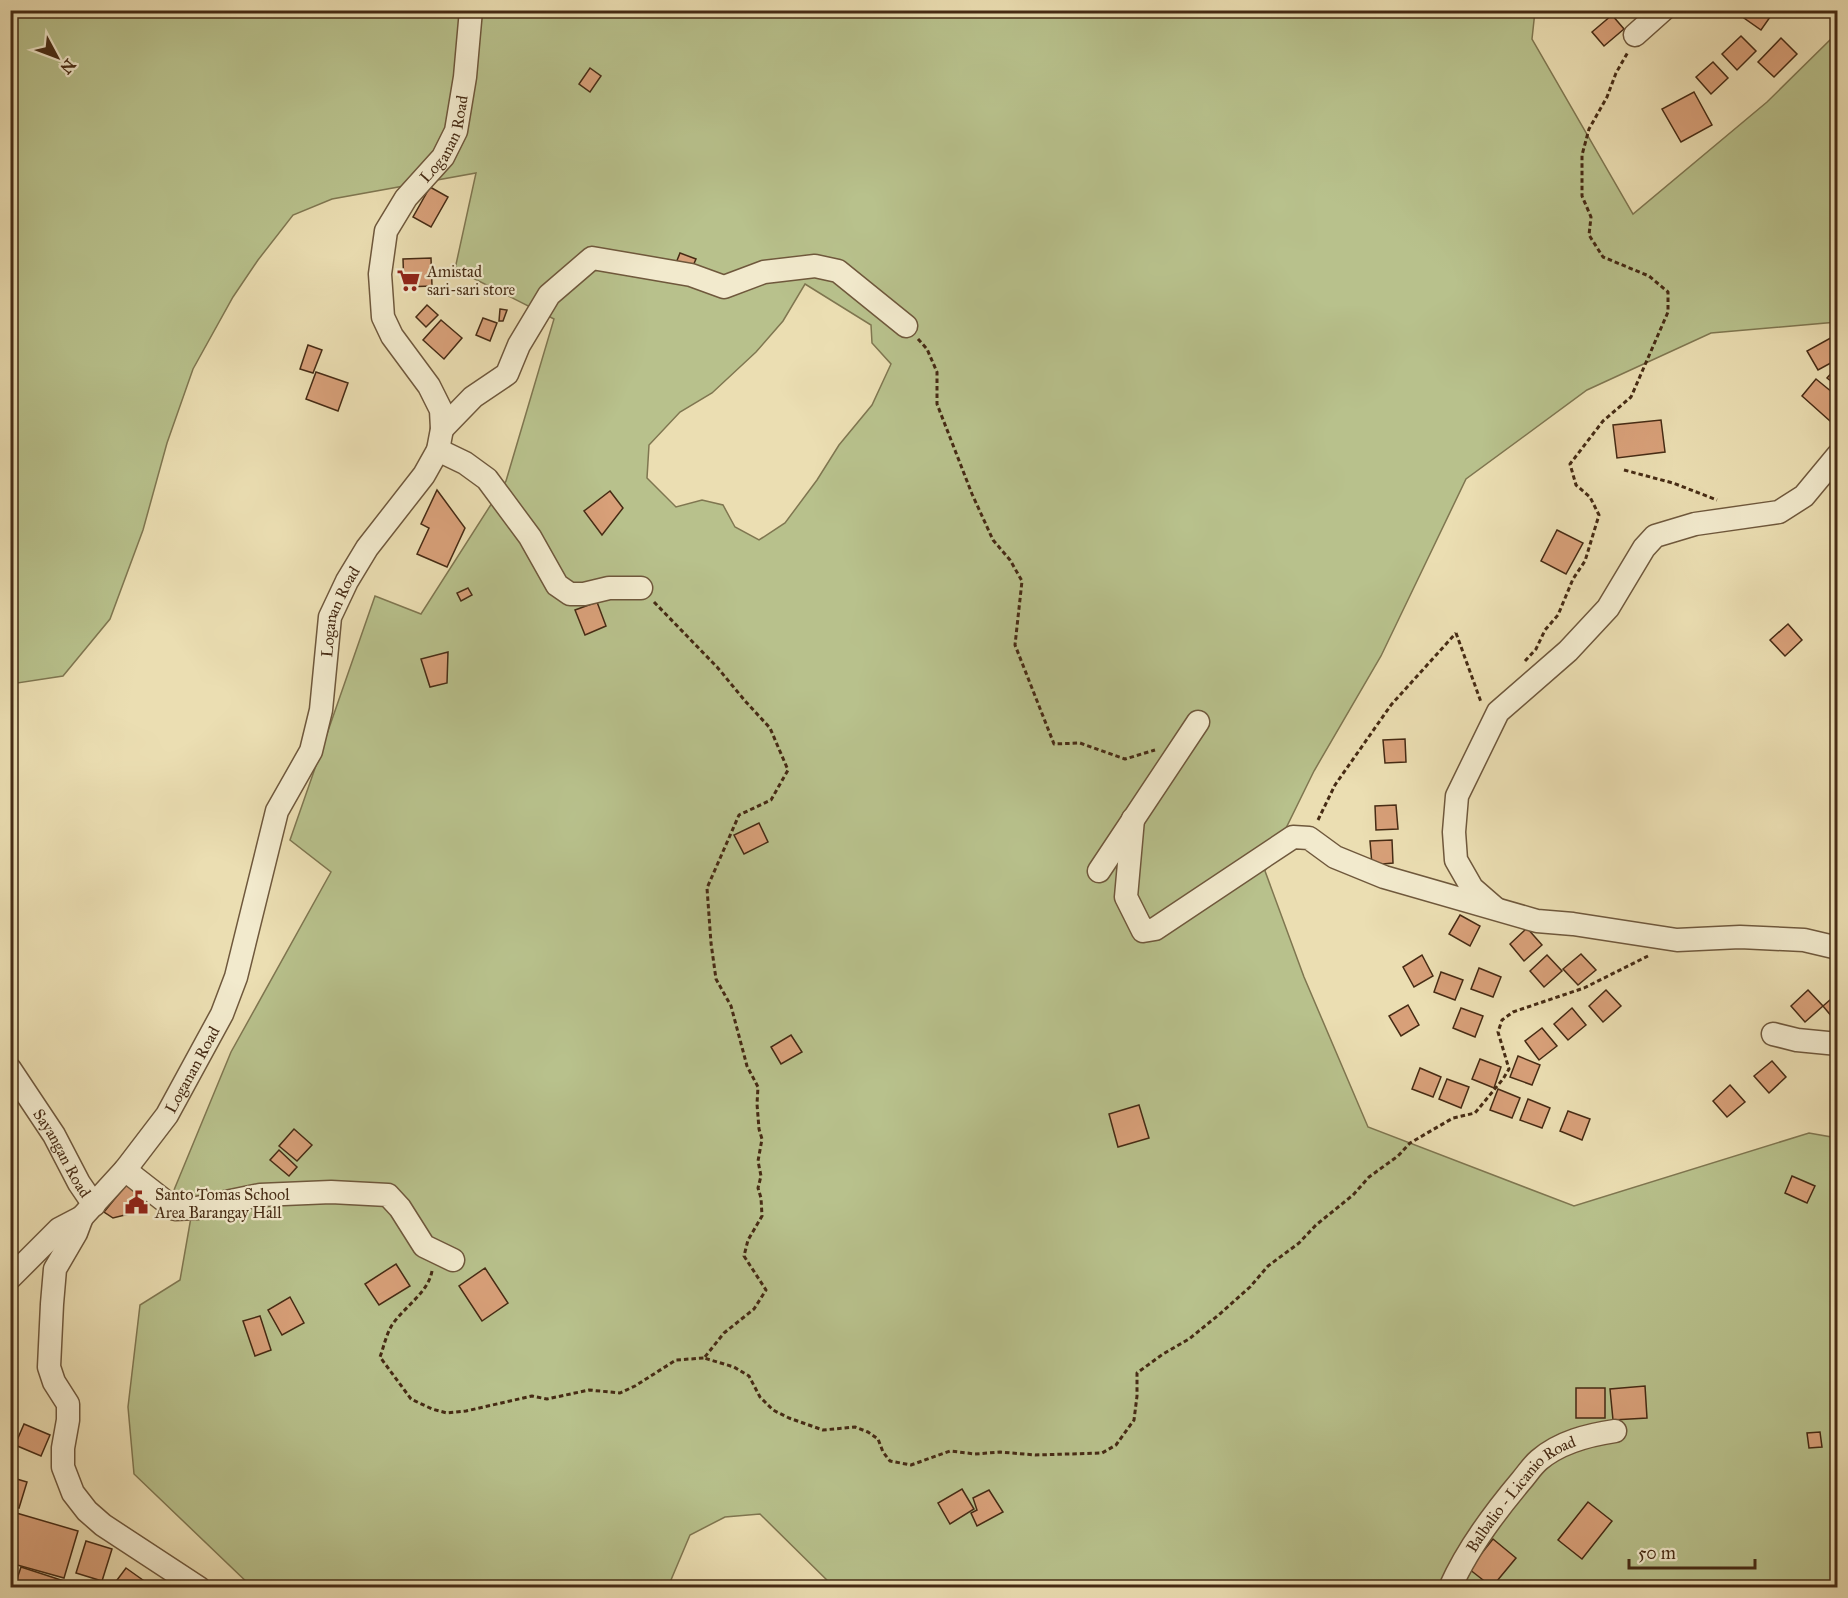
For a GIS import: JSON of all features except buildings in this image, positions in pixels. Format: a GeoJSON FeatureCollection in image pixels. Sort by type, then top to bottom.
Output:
{"type":"FeatureCollection","features":[{"type":"Feature","properties":{"kind":"street","name":"Loganan Road"},"geometry":{"type":"LineString","coordinates":[[88,1211],[125,1170],[167,1115],[222,1014],[236,977],[277,811],[311,751],[321,710],[330,617],[347,581],[367,548],[424,476],[440,440],[441,410],[429,386],[392,336],[383,317],[380,274],[386,231],[406,198],[443,158],[456,131],[465,76],[471,10]]}},
{"type":"Feature","properties":{"kind":"street"},"geometry":{"type":"LineString","coordinates":[[1635,35],[1663,10]]}},
{"type":"Feature","properties":{"kind":"street"},"geometry":{"type":"LineString","coordinates":[[641,588],[609,588],[585,594],[570,594],[556,585],[530,537],[488,479],[465,463],[440,440],[473,397],[507,374],[519,345],[539,308],[549,295],[592,258],[692,275],[724,287],[764,273],[815,267],[838,271],[906,327]]}},
{"type":"Feature","properties":{"kind":"street"},"geometry":{"type":"LineString","coordinates":[[1498,911],[1472,888],[1456,860],[1454,832],[1457,796],[1498,712],[1568,651],[1608,608],[1644,548],[1655,536],[1695,524],[1779,512],[1804,496],[1838,455]]}},
{"type":"Feature","properties":{"kind":"street"},"geometry":{"type":"LineString","coordinates":[[1099,871],[1198,722]]}},
{"type":"Feature","properties":{"kind":"street"},"geometry":{"type":"LineString","coordinates":[[1133,819],[1126,897],[1143,931],[1155,929],[1293,837],[1309,838],[1335,857],[1384,877],[1537,921],[1677,940],[1740,937],[1803,940],[1838,948]]}},
{"type":"Feature","properties":{"kind":"street"},"geometry":{"type":"LineString","coordinates":[[1773,1034],[1797,1040],[1838,1044]]}},
{"type":"Feature","properties":{"kind":"street","name":"Sayangan Road"},"geometry":{"type":"LineString","coordinates":[[10,1069],[54,1135],[79,1183],[88,1211]]}},
{"type":"Feature","properties":{"kind":"street"},"geometry":{"type":"LineString","coordinates":[[125,1170],[175,1209],[197,1208],[260,1195],[331,1192],[388,1196],[400,1208],[424,1246],[444,1255]]}},
{"type":"Feature","properties":{"kind":"street"},"geometry":{"type":"LineString","coordinates":[[10,1278],[59,1229],[88,1211]]}},
{"type":"Feature","properties":{"kind":"street"},"geometry":{"type":"LineString","coordinates":[[88,1211],[55,1269],[49,1367],[54,1382],[68,1404],[63,1467],[73,1493],[87,1512],[103,1525],[199,1587]]}},
{"type":"Feature","properties":{"kind":"street","name":"Balbalio - Licanio Road"},"geometry":{"type":"LineString","coordinates":[[1450,1587],[1478,1537],[1508,1496],[1539,1460],[1565,1444],[1591,1434],[1615,1431]]}},
{"type":"Feature","properties":{"kind":"path"},"geometry":{"type":"LineString","coordinates":[[1522,664],[1536,648],[1545,630],[1558,615],[1573,579],[1585,561],[1599,515],[1590,497],[1576,484],[1570,464],[1603,421],[1631,397],[1668,312],[1668,292],[1649,276],[1604,257],[1589,235],[1590,217],[1582,196],[1582,155],[1589,129],[1607,97],[1635,35]]}},
{"type":"Feature","properties":{"kind":"path"},"geometry":{"type":"LineString","coordinates":[[906,327],[927,349],[937,372],[937,404],[972,494],[993,540],[1011,560],[1022,581],[1015,645],[1054,744],[1080,742],[1125,759],[1155,750]]}},
{"type":"Feature","properties":{"kind":"path"},"geometry":{"type":"LineString","coordinates":[[1624,470],[1673,483],[1719,501]]}},
{"type":"Feature","properties":{"kind":"path"},"geometry":{"type":"LineString","coordinates":[[641,588],[717,667],[770,728],[788,770],[771,800],[739,815],[707,888],[716,979],[731,1006],[747,1066],[758,1087],[757,1104],[762,1139],[758,1161],[761,1176],[758,1188],[762,1216],[748,1240],[744,1256],[766,1290],[754,1309],[724,1333],[704,1358]]}},
{"type":"Feature","properties":{"kind":"path"},"geometry":{"type":"LineString","coordinates":[[1309,838],[1335,785],[1356,753],[1391,705],[1456,633],[1490,728]]}},
{"type":"Feature","properties":{"kind":"path"},"geometry":{"type":"LineString","coordinates":[[444,1255],[423,1291],[392,1324],[380,1357],[411,1399],[432,1409],[447,1413],[466,1411],[532,1396],[547,1399],[589,1390],[620,1393],[676,1360],[704,1358],[734,1367],[749,1376],[759,1397],[773,1410],[789,1418],[823,1430],[855,1427],[868,1431],[878,1439],[883,1452],[890,1461],[911,1465],[950,1451],[975,1454],[1000,1452],[1035,1455],[1102,1453],[1116,1445],[1134,1420],[1137,1373],[1189,1339],[1221,1313],[1250,1287],[1268,1266],[1299,1243],[1316,1225],[1353,1195],[1368,1177],[1398,1156],[1410,1143],[1453,1118],[1475,1113],[1509,1069],[1498,1032],[1502,1020],[1513,1012],[1584,988],[1649,956]]}},
{"type":"Feature","properties":{"kind":"green space"},"geometry":{"type":"Polygon","coordinates":[[[10,11],[1535,11],[1532,39],[1633,214],[1767,102],[1834,36],[1830,11],[1837,11],[1837,322],[1711,333],[1587,390],[1466,479],[1381,656],[1314,771],[1265,871],[1304,977],[1368,1127],[1574,1206],[1809,1133],[1837,1138],[1837,1587],[834,1587],[760,1514],[725,1517],[690,1535],[668,1587],[252,1587],[134,1474],[128,1407],[140,1305],[180,1280],[193,1206],[174,1190],[231,1052],[331,872],[290,840],[375,596],[421,614],[506,481],[554,319],[455,269],[476,173],[332,199],[293,215],[233,297],[193,369],[167,443],[143,530],[110,619],[63,676],[11,684],[10,11]],[[805,284],[783,321],[756,352],[712,393],[680,412],[649,445],[647,478],[676,507],[702,500],[723,505],[735,527],[759,540],[785,523],[817,480],[839,445],[872,405],[891,364],[872,343],[871,325],[805,284]]]}},
{"type":"Feature","properties":{"kind":"place","name":"Amistad sari-sari store"},"geometry":{"type":"Point","coordinates":[409,280]}},
{"type":"Feature","properties":{"kind":"place","name":"Santo Tomas School Area Barangay Hall"},"geometry":{"type":"Point","coordinates":[137,1203]}}]}
